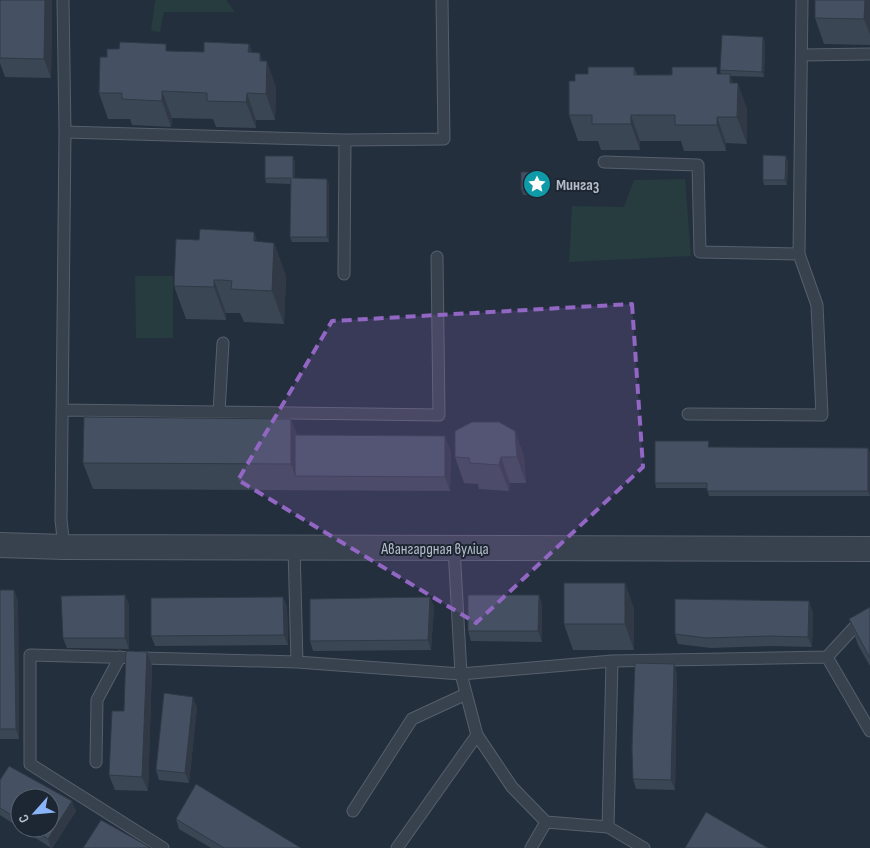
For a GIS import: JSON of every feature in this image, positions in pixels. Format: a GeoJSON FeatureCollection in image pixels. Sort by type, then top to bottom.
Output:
{"type":"FeatureCollection","features":[{"type":"Feature","properties":{"kind":"street","name":"Авангардная вуліца"},"geometry":{"type":"LineString","coordinates":[[0,545],[64,547],[870,548]]}},
{"type":"Feature","properties":{"kind":"lane"},"geometry":{"type":"LineString","coordinates":[[64,0],[65,132],[61,520],[64,547]]}},
{"type":"Feature","properties":{"kind":"lane"},"geometry":{"type":"LineString","coordinates":[[65,132],[345,140],[444,139],[442,0]]}},
{"type":"Feature","properties":{"kind":"lane"},"geometry":{"type":"LineString","coordinates":[[688,414],[822,415],[817,305],[799,254],[802,0]]}},
{"type":"Feature","properties":{"kind":"lane"},"geometry":{"type":"LineString","coordinates":[[802,56],[870,54]]}},
{"type":"Feature","properties":{"kind":"lane"},"geometry":{"type":"LineString","coordinates":[[344,274],[345,140]]}},
{"type":"Feature","properties":{"kind":"lane"},"geometry":{"type":"LineString","coordinates":[[604,162],[698,165],[700,252],[799,254]]}},
{"type":"Feature","properties":{"kind":"lane"},"geometry":{"type":"LineString","coordinates":[[62,410],[438,415],[437,257]]}},
{"type":"Feature","properties":{"kind":"lane"},"geometry":{"type":"LineString","coordinates":[[220,412],[223,342]]}},
{"type":"Feature","properties":{"kind":"lane"},"geometry":{"type":"LineString","coordinates":[[294,547],[297,662]]}},
{"type":"Feature","properties":{"kind":"lane"},"geometry":{"type":"LineString","coordinates":[[454,548],[461,674],[477,734],[512,787],[546,822],[608,827],[644,848]]}},
{"type":"Feature","properties":{"kind":"lane"},"geometry":{"type":"LineString","coordinates":[[163,848],[30,764],[30,655],[297,662],[461,674],[612,661],[827,657],[862,619],[870,615]]}},
{"type":"Feature","properties":{"kind":"lane"},"geometry":{"type":"LineString","coordinates":[[96,762],[97,700],[120,657]]}},
{"type":"Feature","properties":{"kind":"lane"},"geometry":{"type":"LineString","coordinates":[[827,657],[870,731]]}},
{"type":"Feature","properties":{"kind":"lane"},"geometry":{"type":"LineString","coordinates":[[608,827],[612,661]]}},
{"type":"Feature","properties":{"kind":"lane"},"geometry":{"type":"LineString","coordinates":[[353,811],[412,719],[466,694]]}},
{"type":"Feature","properties":{"kind":"lane"},"geometry":{"type":"LineString","coordinates":[[397,848],[477,734]]}},
{"type":"Feature","properties":{"kind":"lane"},"geometry":{"type":"LineString","coordinates":[[531,848],[546,822]]}},
{"type":"Feature","properties":{"kind":"highlighted area"},"geometry":{"type":"Polygon","coordinates":[[[632,304],[643,467],[476,623],[238,480],[332,321],[632,304]]]}},
{"type":"Feature","properties":{"kind":"green space"},"geometry":{"type":"Polygon","coordinates":[[[156,0],[226,0],[235,12],[164,12],[160,32],[151,31],[156,0]]]}},
{"type":"Feature","properties":{"kind":"green space"},"geometry":{"type":"Polygon","coordinates":[[[685,179],[691,256],[569,262],[572,206],[624,207],[634,180],[685,179]]]}},
{"type":"Feature","properties":{"kind":"green space"},"geometry":{"type":"Polygon","coordinates":[[[135,276],[173,276],[173,338],[136,338],[135,276]]]}},
{"type":"Feature","properties":{"kind":"building"},"geometry":{"type":"Polygon","coordinates":[[[0,0],[45,0],[44,59],[0,58],[0,0]]]}},
{"type":"Feature","properties":{"kind":"building"},"geometry":{"type":"Polygon","coordinates":[[[815,0],[865,0],[864,19],[815,18],[815,0]]]}},
{"type":"Feature","properties":{"kind":"building"},"geometry":{"type":"Polygon","coordinates":[[[722,35],[763,37],[762,72],[720,70],[722,35]]]}},
{"type":"Feature","properties":{"kind":"building"},"geometry":{"type":"Polygon","coordinates":[[[120,42],[166,44],[166,51],[204,52],[204,42],[249,44],[248,52],[260,53],[260,61],[267,61],[266,94],[247,93],[246,102],[207,101],[207,93],[162,91],[162,101],[122,99],[122,93],[99,93],[100,57],[107,57],[107,49],[119,49],[120,42]]]}},
{"type":"Feature","properties":{"kind":"building"},"geometry":{"type":"Polygon","coordinates":[[[588,67],[634,67],[634,75],[672,75],[672,67],[717,67],[717,74],[730,74],[730,83],[738,83],[737,117],[717,117],[717,125],[675,125],[675,115],[631,115],[631,124],[592,124],[592,115],[569,115],[569,81],[575,81],[575,74],[588,74],[588,67]]]}},
{"type":"Feature","properties":{"kind":"building"},"geometry":{"type":"Polygon","coordinates":[[[763,155],[786,156],[785,180],[763,180],[763,155]]]}},
{"type":"Feature","properties":{"kind":"building"},"geometry":{"type":"Polygon","coordinates":[[[265,156],[293,156],[293,178],[327,179],[327,237],[290,237],[291,178],[265,178],[265,156]]]}},
{"type":"Feature","properties":{"kind":"building"},"geometry":{"type":"Polygon","coordinates":[[[521,172],[536,172],[536,190],[521,190],[521,172]]]}},
{"type":"Feature","properties":{"kind":"building"},"geometry":{"type":"Polygon","coordinates":[[[200,229],[254,232],[254,241],[274,243],[272,291],[231,289],[232,281],[223,280],[214,280],[214,287],[174,286],[176,239],[199,240],[200,229]]]}},
{"type":"Feature","properties":{"kind":"building"},"geometry":{"type":"Polygon","coordinates":[[[84,417],[291,419],[291,464],[83,463],[84,417]]]}},
{"type":"Feature","properties":{"kind":"building"},"geometry":{"type":"Polygon","coordinates":[[[472,422],[499,422],[515,431],[517,457],[501,457],[499,465],[470,463],[469,458],[455,457],[455,431],[472,422]]]}},
{"type":"Feature","properties":{"kind":"building"},"geometry":{"type":"Polygon","coordinates":[[[295,435],[445,436],[445,477],[295,476],[295,435]]]}},
{"type":"Feature","properties":{"kind":"building"},"geometry":{"type":"Polygon","coordinates":[[[655,441],[709,441],[708,447],[868,448],[868,491],[707,491],[707,483],[655,483],[655,441]]]}},
{"type":"Feature","properties":{"kind":"building"},"geometry":{"type":"Polygon","coordinates":[[[564,583],[625,583],[625,624],[564,624],[564,583]]]}},
{"type":"Feature","properties":{"kind":"building"},"geometry":{"type":"Polygon","coordinates":[[[0,590],[14,590],[16,729],[0,729],[0,590]]]}},
{"type":"Feature","properties":{"kind":"building"},"geometry":{"type":"Polygon","coordinates":[[[125,595],[125,638],[63,638],[61,596],[125,595]]]}},
{"type":"Feature","properties":{"kind":"building"},"geometry":{"type":"Polygon","coordinates":[[[468,595],[539,595],[538,631],[468,631],[468,595]]]}},
{"type":"Feature","properties":{"kind":"building"},"geometry":{"type":"Polygon","coordinates":[[[283,597],[284,635],[151,636],[151,598],[283,597]]]}},
{"type":"Feature","properties":{"kind":"building"},"geometry":{"type":"Polygon","coordinates":[[[430,597],[428,640],[310,641],[310,599],[430,597]]]}},
{"type":"Feature","properties":{"kind":"building"},"geometry":{"type":"Polygon","coordinates":[[[675,599],[809,601],[808,637],[707,638],[675,634],[675,599]]]}},
{"type":"Feature","properties":{"kind":"building"},"geometry":{"type":"Polygon","coordinates":[[[870,607],[870,658],[849,619],[870,607]]]}},
{"type":"Feature","properties":{"kind":"building"},"geometry":{"type":"Polygon","coordinates":[[[126,651],[147,652],[142,777],[109,775],[112,711],[124,711],[126,651]]]}},
{"type":"Feature","properties":{"kind":"building"},"geometry":{"type":"Polygon","coordinates":[[[635,663],[674,664],[671,780],[633,779],[632,749],[635,663]]]}},
{"type":"Feature","properties":{"kind":"building"},"geometry":{"type":"Polygon","coordinates":[[[164,693],[193,697],[185,773],[156,770],[164,693]]]}},
{"type":"Feature","properties":{"kind":"building"},"geometry":{"type":"Polygon","coordinates":[[[9,766],[49,788],[10,788],[10,814],[0,808],[0,780],[9,766]]]}},
{"type":"Feature","properties":{"kind":"building"},"geometry":{"type":"Polygon","coordinates":[[[196,784],[301,848],[224,848],[176,819],[196,784]]]}},
{"type":"Feature","properties":{"kind":"building"},"geometry":{"type":"Polygon","coordinates":[[[60,794],[72,801],[60,820],[60,794]]]}},
{"type":"Feature","properties":{"kind":"building"},"geometry":{"type":"Polygon","coordinates":[[[706,812],[768,848],[685,848],[706,812]]]}},
{"type":"Feature","properties":{"kind":"building"},"geometry":{"type":"Polygon","coordinates":[[[101,820],[151,848],[83,848],[101,820]]]}},
{"type":"Feature","properties":{"kind":"place","name":"Мингаз"},"geometry":{"type":"Point","coordinates":[537,184]}}]}
